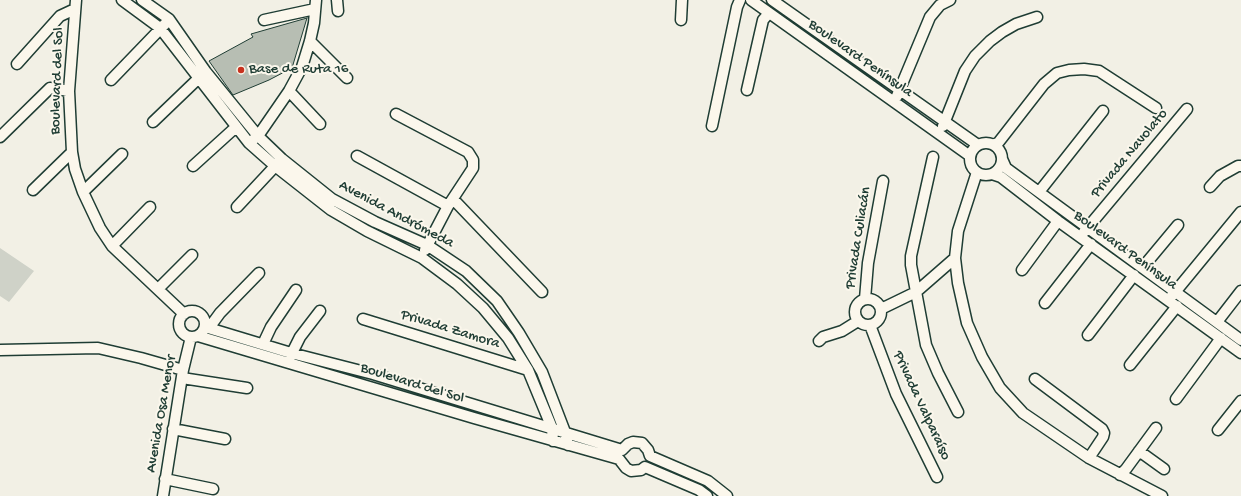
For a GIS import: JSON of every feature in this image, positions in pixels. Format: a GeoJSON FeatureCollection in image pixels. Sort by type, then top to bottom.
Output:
{"type":"FeatureCollection","features":[{"type":"Feature","properties":{"kind":"street","name":"Avenida Andrómeda"},"geometry":{"type":"LineString","coordinates":[[122,0],[160,28],[258,136],[278,163],[330,210],[367,231],[422,258],[457,284],[483,308],[508,338],[528,370],[552,428],[553,441]]}},
{"type":"Feature","properties":{"kind":"street"},"geometry":{"type":"LineString","coordinates":[[337,0],[338,11]]}},
{"type":"Feature","properties":{"kind":"street"},"geometry":{"type":"LineString","coordinates":[[681,20],[682,0]]}},
{"type":"Feature","properties":{"kind":"street"},"geometry":{"type":"LineString","coordinates":[[712,126],[740,0]]}},
{"type":"Feature","properties":{"kind":"street","name":"Boulevard Península"},"geometry":{"type":"LineString","coordinates":[[751,0],[970,156]]}},
{"type":"Feature","properties":{"kind":"street","name":"Boulevard Península"},"geometry":{"type":"LineString","coordinates":[[772,0],[978,145]]}},
{"type":"Feature","properties":{"kind":"street"},"geometry":{"type":"LineString","coordinates":[[895,102],[930,17],[940,5],[950,0]]}},
{"type":"Feature","properties":{"kind":"street","name":"Avenida Andrómeda"},"geometry":{"type":"LineString","coordinates":[[146,1],[169,19],[236,127],[249,143],[332,199],[375,222],[427,245],[466,271],[497,301],[519,333],[542,372],[565,432],[568,445]]}},
{"type":"Feature","properties":{"kind":"street"},"geometry":{"type":"LineString","coordinates":[[249,143],[258,136],[289,91],[302,67],[310,41],[316,4],[264,20]]}},
{"type":"Feature","properties":{"kind":"street"},"geometry":{"type":"LineString","coordinates":[[17,64],[60,16],[76,5]]}},
{"type":"Feature","properties":{"kind":"street","name":"Boulevard del Sol"},"geometry":{"type":"LineString","coordinates":[[76,5],[69,90],[72,152],[75,169],[83,192],[100,228],[112,246],[184,314]]}},
{"type":"Feature","properties":{"kind":"street"},"geometry":{"type":"LineString","coordinates":[[747,90],[763,20],[769,13]]}},
{"type":"Feature","properties":{"kind":"street"},"geometry":{"type":"LineString","coordinates":[[940,134],[965,71],[975,56],[990,41],[1002,32],[1016,24],[1037,17]]}},
{"type":"Feature","properties":{"kind":"street"},"geometry":{"type":"LineString","coordinates":[[111,80],[169,19]]}},
{"type":"Feature","properties":{"kind":"street"},"geometry":{"type":"LineString","coordinates":[[310,41],[347,78]]}},
{"type":"Feature","properties":{"kind":"street"},"geometry":{"type":"LineString","coordinates":[[994,144],[1001,152],[1002,159],[1000,168],[992,174],[981,175],[970,164],[970,156],[974,148],[983,143],[998,143],[1044,84],[1057,73],[1069,70],[1084,69],[1099,72],[1156,108]]}},
{"type":"Feature","properties":{"kind":"street"},"geometry":{"type":"LineString","coordinates":[[153,122],[202,74]]}},
{"type":"Feature","properties":{"kind":"street"},"geometry":{"type":"LineString","coordinates":[[0,138],[50,88],[69,90]]}},
{"type":"Feature","properties":{"kind":"street"},"geometry":{"type":"LineString","coordinates":[[289,91],[320,124]]}},
{"type":"Feature","properties":{"kind":"street","name":"Privada Navolato"},"geometry":{"type":"LineString","coordinates":[[1080,237],[1187,109]]}},
{"type":"Feature","properties":{"kind":"street"},"geometry":{"type":"LineString","coordinates":[[1039,192],[1103,111]]}},
{"type":"Feature","properties":{"kind":"street"},"geometry":{"type":"LineString","coordinates":[[396,114],[468,152],[473,160],[473,168],[450,203],[427,245],[422,258]]}},
{"type":"Feature","properties":{"kind":"street"},"geometry":{"type":"LineString","coordinates":[[194,166],[236,127]]}},
{"type":"Feature","properties":{"kind":"street"},"geometry":{"type":"LineString","coordinates":[[33,190],[72,152]]}},
{"type":"Feature","properties":{"kind":"street"},"geometry":{"type":"LineString","coordinates":[[83,192],[122,154]]}},
{"type":"Feature","properties":{"kind":"street"},"geometry":{"type":"LineString","coordinates":[[357,156],[450,203],[542,292]]}},
{"type":"Feature","properties":{"kind":"street"},"geometry":{"type":"LineString","coordinates":[[933,157],[911,256],[911,265],[926,345],[938,373],[958,412]]}},
{"type":"Feature","properties":{"kind":"street","name":"Boulevard Península"},"geometry":{"type":"LineString","coordinates":[[1002,159],[1006,168],[1143,267],[1172,296],[1177,306],[1241,353]]}},
{"type":"Feature","properties":{"kind":"street"},"geometry":{"type":"LineString","coordinates":[[237,207],[278,163]]}},
{"type":"Feature","properties":{"kind":"street"},"geometry":{"type":"LineString","coordinates":[[1210,187],[1220,176],[1238,166],[1241,166]]}},
{"type":"Feature","properties":{"kind":"street"},"geometry":{"type":"LineString","coordinates":[[977,172],[958,231],[955,258],[958,283],[967,324],[982,357],[1000,388],[1023,413],[1089,458],[1162,496]]}},
{"type":"Feature","properties":{"kind":"street","name":"Boulevard Península"},"geometry":{"type":"LineString","coordinates":[[992,174],[1001,177],[1058,221],[1134,275],[1217,322],[1241,340]]}},
{"type":"Feature","properties":{"kind":"street","name":"Privada Culiacán"},"geometry":{"type":"LineString","coordinates":[[865,299],[868,263],[883,181]]}},
{"type":"Feature","properties":{"kind":"street"},"geometry":{"type":"LineString","coordinates":[[112,246],[150,207]]}},
{"type":"Feature","properties":{"kind":"street"},"geometry":{"type":"LineString","coordinates":[[1172,296],[1241,212]]}},
{"type":"Feature","properties":{"kind":"street"},"geometry":{"type":"LineString","coordinates":[[1022,270],[1058,221]]}},
{"type":"Feature","properties":{"kind":"street"},"geometry":{"type":"LineString","coordinates":[[1143,267],[1178,225]]}},
{"type":"Feature","properties":{"kind":"street"},"geometry":{"type":"LineString","coordinates":[[1045,303],[1091,244]]}},
{"type":"Feature","properties":{"kind":"street"},"geometry":{"type":"LineString","coordinates":[[158,289],[192,255]]}},
{"type":"Feature","properties":{"kind":"street"},"geometry":{"type":"LineString","coordinates":[[881,310],[916,292],[955,258]]}},
{"type":"Feature","properties":{"kind":"street"},"geometry":{"type":"LineString","coordinates":[[207,328],[203,318],[198,313],[191,312],[184,314],[180,322],[180,330],[183,334],[194,337],[207,328],[259,273]]}},
{"type":"Feature","properties":{"kind":"street"},"geometry":{"type":"LineString","coordinates":[[1088,335],[1134,275]]}},
{"type":"Feature","properties":{"kind":"street"},"geometry":{"type":"LineString","coordinates":[[263,344],[270,327],[296,290]]}},
{"type":"Feature","properties":{"kind":"street"},"geometry":{"type":"LineString","coordinates":[[1217,322],[1241,291]]}},
{"type":"Feature","properties":{"kind":"street"},"geometry":{"type":"LineString","coordinates":[[869,299],[877,302],[881,310],[881,314],[877,321],[870,325],[861,324],[858,321],[855,308],[861,301],[869,299]]}},
{"type":"Feature","properties":{"kind":"street"},"geometry":{"type":"LineString","coordinates":[[1130,365],[1177,306]]}},
{"type":"Feature","properties":{"kind":"street"},"geometry":{"type":"LineString","coordinates":[[288,363],[291,353],[300,337],[320,311]]}},
{"type":"Feature","properties":{"kind":"street","name":"Privada Zamora"},"geometry":{"type":"LineString","coordinates":[[363,319],[528,370]]}},
{"type":"Feature","properties":{"kind":"street"},"geometry":{"type":"LineString","coordinates":[[819,341],[823,337],[842,330],[858,321]]}},
{"type":"Feature","properties":{"kind":"street","name":"Privada Valparaíso"},"geometry":{"type":"LineString","coordinates":[[870,325],[896,394],[937,477]]}},
{"type":"Feature","properties":{"kind":"street","name":"Boulevard del Sol"},"geometry":{"type":"LineString","coordinates":[[207,328],[291,353],[373,374],[552,428],[620,455]]}},
{"type":"Feature","properties":{"kind":"street","name":"Boulevard del Sol"},"geometry":{"type":"LineString","coordinates":[[194,337],[553,441],[620,455]]}},
{"type":"Feature","properties":{"kind":"street","name":"Avenida Osa Menor"},"geometry":{"type":"LineString","coordinates":[[163,496],[183,374],[194,337]]}},
{"type":"Feature","properties":{"kind":"street"},"geometry":{"type":"LineString","coordinates":[[1176,399],[1221,338]]}},
{"type":"Feature","properties":{"kind":"street"},"geometry":{"type":"LineString","coordinates":[[0,350],[98,348],[141,358],[183,374],[247,388]]}},
{"type":"Feature","properties":{"kind":"street"},"geometry":{"type":"LineString","coordinates":[[1035,379],[1102,429],[1104,433],[1103,437],[1089,458]]}},
{"type":"Feature","properties":{"kind":"street"},"geometry":{"type":"LineString","coordinates":[[1218,430],[1241,401]]}},
{"type":"Feature","properties":{"kind":"street"},"geometry":{"type":"LineString","coordinates":[[1120,475],[1156,428]]}},
{"type":"Feature","properties":{"kind":"street"},"geometry":{"type":"LineString","coordinates":[[174,429],[225,438]]}},
{"type":"Feature","properties":{"kind":"street"},"geometry":{"type":"LineString","coordinates":[[707,496],[699,490],[645,467],[641,470],[631,471],[626,468],[620,455],[628,444],[637,442],[645,446],[650,456],[708,481],[727,496]]}},
{"type":"Feature","properties":{"kind":"street"},"geometry":{"type":"LineString","coordinates":[[1139,451],[1164,469]]}},
{"type":"Feature","properties":{"kind":"street"},"geometry":{"type":"LineString","coordinates":[[165,479],[213,490]]}},
{"type":"Feature","properties":{"kind":"shaded area"},"geometry":{"type":"Polygon","coordinates":[[[0,248],[34,271],[9,302],[0,296],[0,248]]]}},
{"type":"Feature","properties":{"kind":"building"},"geometry":{"type":"Polygon","coordinates":[[[307,18],[292,68],[269,80],[233,95],[209,61],[253,37],[251,34],[307,18]]]}},
{"type":"Feature","properties":{"kind":"place","name":"Base de Ruta 16"},"geometry":{"type":"Point","coordinates":[241,70]}}]}
